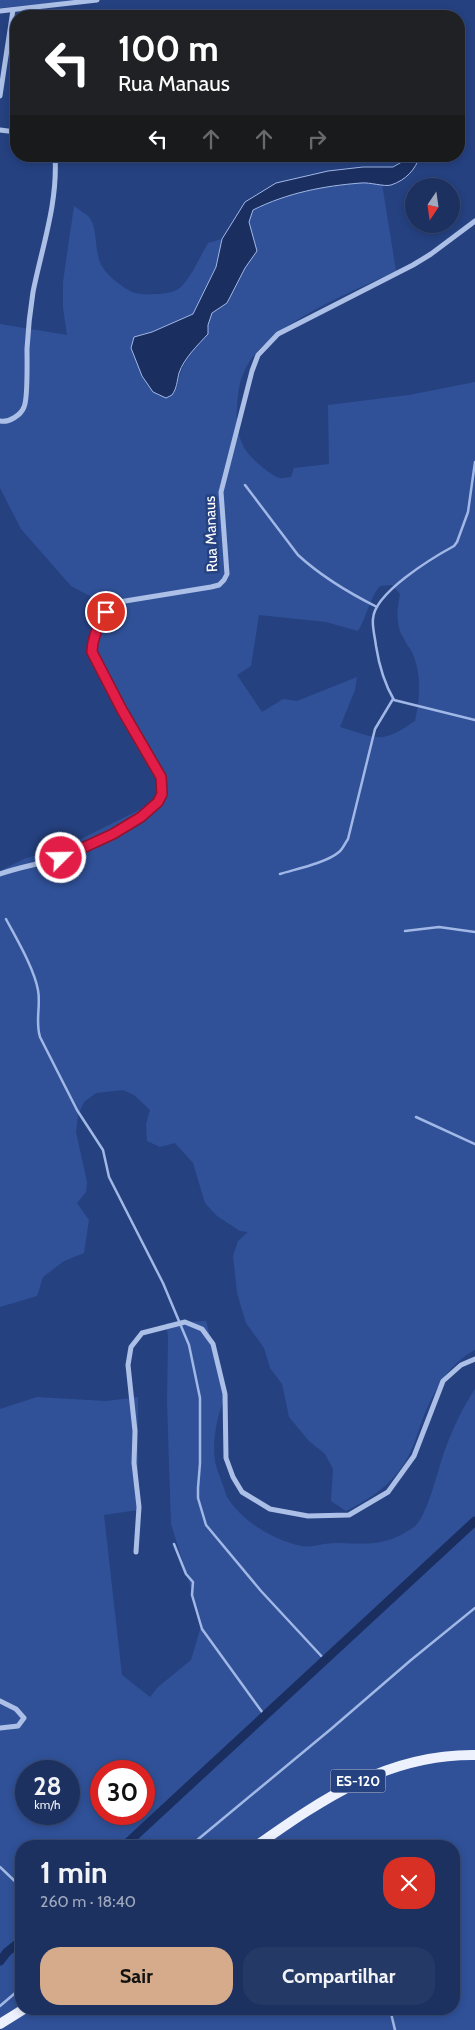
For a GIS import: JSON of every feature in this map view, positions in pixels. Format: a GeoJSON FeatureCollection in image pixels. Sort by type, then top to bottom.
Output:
{"type":"FeatureCollection","features":[{"type":"Feature","properties":{"kind":"main road","name":"ES-120"},"geometry":{"type":"LineString","coordinates":[[265,1840],[321,1802],[366,1778],[417,1761],[452,1755],[475,1755]]}},
{"type":"Feature","properties":{"kind":"main road"},"geometry":{"type":"LineString","coordinates":[[0,2024],[15,2015]]}},
{"type":"Feature","properties":{"kind":"street"},"geometry":{"type":"LineString","coordinates":[[13,10],[97,0]]}},
{"type":"Feature","properties":{"kind":"street"},"geometry":{"type":"LineString","coordinates":[[0,96],[10,30]]}},
{"type":"Feature","properties":{"kind":"street"},"geometry":{"type":"LineString","coordinates":[[0,421],[4,422],[16,417],[25,406],[29,325],[33,294],[54,200],[55,162]]}},
{"type":"Feature","properties":{"kind":"street","name":"Rua Manaus"},"geometry":{"type":"LineString","coordinates":[[0,874],[61,858],[87,847],[141,817],[158,802],[162,786],[161,777],[95,661],[92,643],[106,612],[119,602],[211,587],[219,585],[224,580],[227,567],[221,492],[252,371],[258,355],[278,334],[413,265],[431,254],[475,220]]}},
{"type":"Feature","properties":{"kind":"street"},"geometry":{"type":"LineString","coordinates":[[136,1552],[139,1507],[134,1463],[135,1431],[128,1365],[131,1348],[142,1333],[185,1322],[202,1329],[213,1344],[225,1394],[226,1458],[233,1477],[242,1492],[270,1510],[308,1516],[348,1515],[388,1492],[414,1456],[443,1381],[461,1366],[475,1359]]}},
{"type":"Feature","properties":{"kind":"street"},"geometry":{"type":"LineString","coordinates":[[0,1701],[16,1709],[24,1718],[18,1726],[0,1728]]}},
{"type":"Feature","properties":{"kind":"shaded area"},"geometry":{"type":"Polygon","coordinates":[[[0,0],[88,0],[0,8],[0,0]]]}},
{"type":"Feature","properties":{"kind":"shaded area"},"geometry":{"type":"Polygon","coordinates":[[[402,162],[417,162],[409,174],[391,185],[361,183],[319,188],[279,199],[253,210],[249,222],[257,251],[245,268],[227,303],[212,313],[208,325],[208,334],[184,362],[172,395],[166,398],[153,392],[142,376],[131,348],[134,337],[152,332],[193,314],[216,267],[222,239],[245,202],[276,183],[328,171],[363,167],[393,167],[402,162]]]}},
{"type":"Feature","properties":{"kind":"shaded area"},"geometry":{"type":"Polygon","coordinates":[[[371,182],[382,184],[396,271],[311,312],[269,340],[254,355],[242,376],[237,411],[237,422],[242,444],[251,457],[276,477],[291,477],[294,468],[329,464],[328,405],[409,395],[475,382],[475,1350],[457,1363],[437,1388],[423,1418],[415,1442],[396,1475],[374,1495],[346,1511],[331,1501],[333,1469],[325,1454],[309,1441],[289,1417],[282,1384],[270,1368],[264,1348],[246,1323],[237,1293],[233,1256],[238,1241],[248,1232],[240,1231],[217,1216],[205,1203],[193,1163],[175,1143],[160,1147],[147,1141],[146,1124],[150,1110],[134,1095],[123,1090],[96,1093],[84,1102],[78,1115],[76,1132],[87,1182],[86,1192],[77,1203],[89,1220],[84,1253],[64,1261],[43,1277],[37,1296],[0,1307],[0,871],[24,859],[73,843],[155,802],[166,778],[157,760],[90,651],[93,635],[105,604],[71,586],[21,529],[0,488],[0,324],[67,335],[63,308],[63,282],[74,206],[89,217],[92,222],[98,256],[103,268],[120,285],[132,292],[164,293],[180,288],[192,272],[208,243],[222,239],[216,267],[193,314],[152,332],[134,337],[131,348],[142,376],[177,388],[181,372],[188,359],[207,334],[212,313],[227,303],[245,268],[257,251],[248,222],[253,210],[296,194],[371,182]],[[392,585],[380,586],[373,596],[358,631],[326,622],[259,615],[251,666],[237,675],[262,712],[283,699],[297,701],[357,677],[355,690],[340,727],[371,736],[379,737],[394,734],[415,721],[419,695],[419,678],[415,661],[401,634],[398,623],[400,594],[392,585]]]}},
{"type":"Feature","properties":{"kind":"shaded area"},"geometry":{"type":"Polygon","coordinates":[[[206,1321],[226,1395],[216,1427],[214,1453],[216,1466],[227,1497],[250,1522],[260,1529],[290,1543],[301,1546],[334,1543],[360,1544],[387,1541],[395,1538],[414,1527],[419,1521],[424,1513],[452,1432],[475,1389],[475,2030],[0,2030],[0,1409],[37,1397],[106,1401],[138,1397],[138,1510],[104,1515],[122,1675],[150,1697],[158,1687],[191,1660],[202,1623],[171,1524],[167,1402],[168,1337],[166,1323],[206,1321]]]}},
{"type":"Feature","properties":{"kind":"waterway"},"geometry":{"type":"LineString","coordinates":[[475,462],[468,512],[457,542],[393,588],[383,598],[376,609],[373,619],[380,667],[394,700],[475,720]]}},
{"type":"Feature","properties":{"kind":"waterway"},"geometry":{"type":"LineString","coordinates":[[245,485],[298,555],[336,584],[377,607]]}},
{"type":"Feature","properties":{"kind":"waterway"},"geometry":{"type":"LineString","coordinates":[[280,874],[327,859],[343,848],[348,839],[375,729],[393,699]]}},
{"type":"Feature","properties":{"kind":"waterway"},"geometry":{"type":"LineString","coordinates":[[6,919],[36,981],[39,996],[38,1025],[40,1037],[77,1110],[103,1150],[109,1177],[163,1283],[189,1345],[200,1398],[198,1498],[206,1525],[261,1591],[325,1660]]}},
{"type":"Feature","properties":{"kind":"waterway"},"geometry":{"type":"LineString","coordinates":[[405,931],[439,927],[475,932]]}},
{"type":"Feature","properties":{"kind":"waterway"},"geometry":{"type":"LineString","coordinates":[[416,1117],[475,1144]]}},
{"type":"Feature","properties":{"kind":"waterway"},"geometry":{"type":"LineString","coordinates":[[130,1840],[475,1521]]}},
{"type":"Feature","properties":{"kind":"waterway"},"geometry":{"type":"LineString","coordinates":[[174,1544],[186,1574],[193,1582],[192,1595],[202,1629],[265,1716]]}},
{"type":"Feature","properties":{"kind":"waterway"},"geometry":{"type":"LineString","coordinates":[[197,1840],[475,1608]]}},
{"type":"Feature","properties":{"kind":"waterway"},"geometry":{"type":"LineString","coordinates":[[0,1867],[15,1881]]}},
{"type":"Feature","properties":{"kind":"waterway"},"geometry":{"type":"LineString","coordinates":[[0,1961],[15,1946]]}},
{"type":"Feature","properties":{"kind":"waterway"},"geometry":{"type":"LineString","coordinates":[[0,2006],[15,1993]]}},
{"type":"Feature","properties":{"kind":"waterway"},"geometry":{"type":"LineString","coordinates":[[391,2015],[395,2030]]}},
{"type":"Feature","properties":{"kind":"route"},"geometry":{"type":"LineString","coordinates":[[61,858],[113,834],[141,817],[158,802],[162,794],[161,777],[122,710],[92,652],[95,634],[106,612]]}}]}
